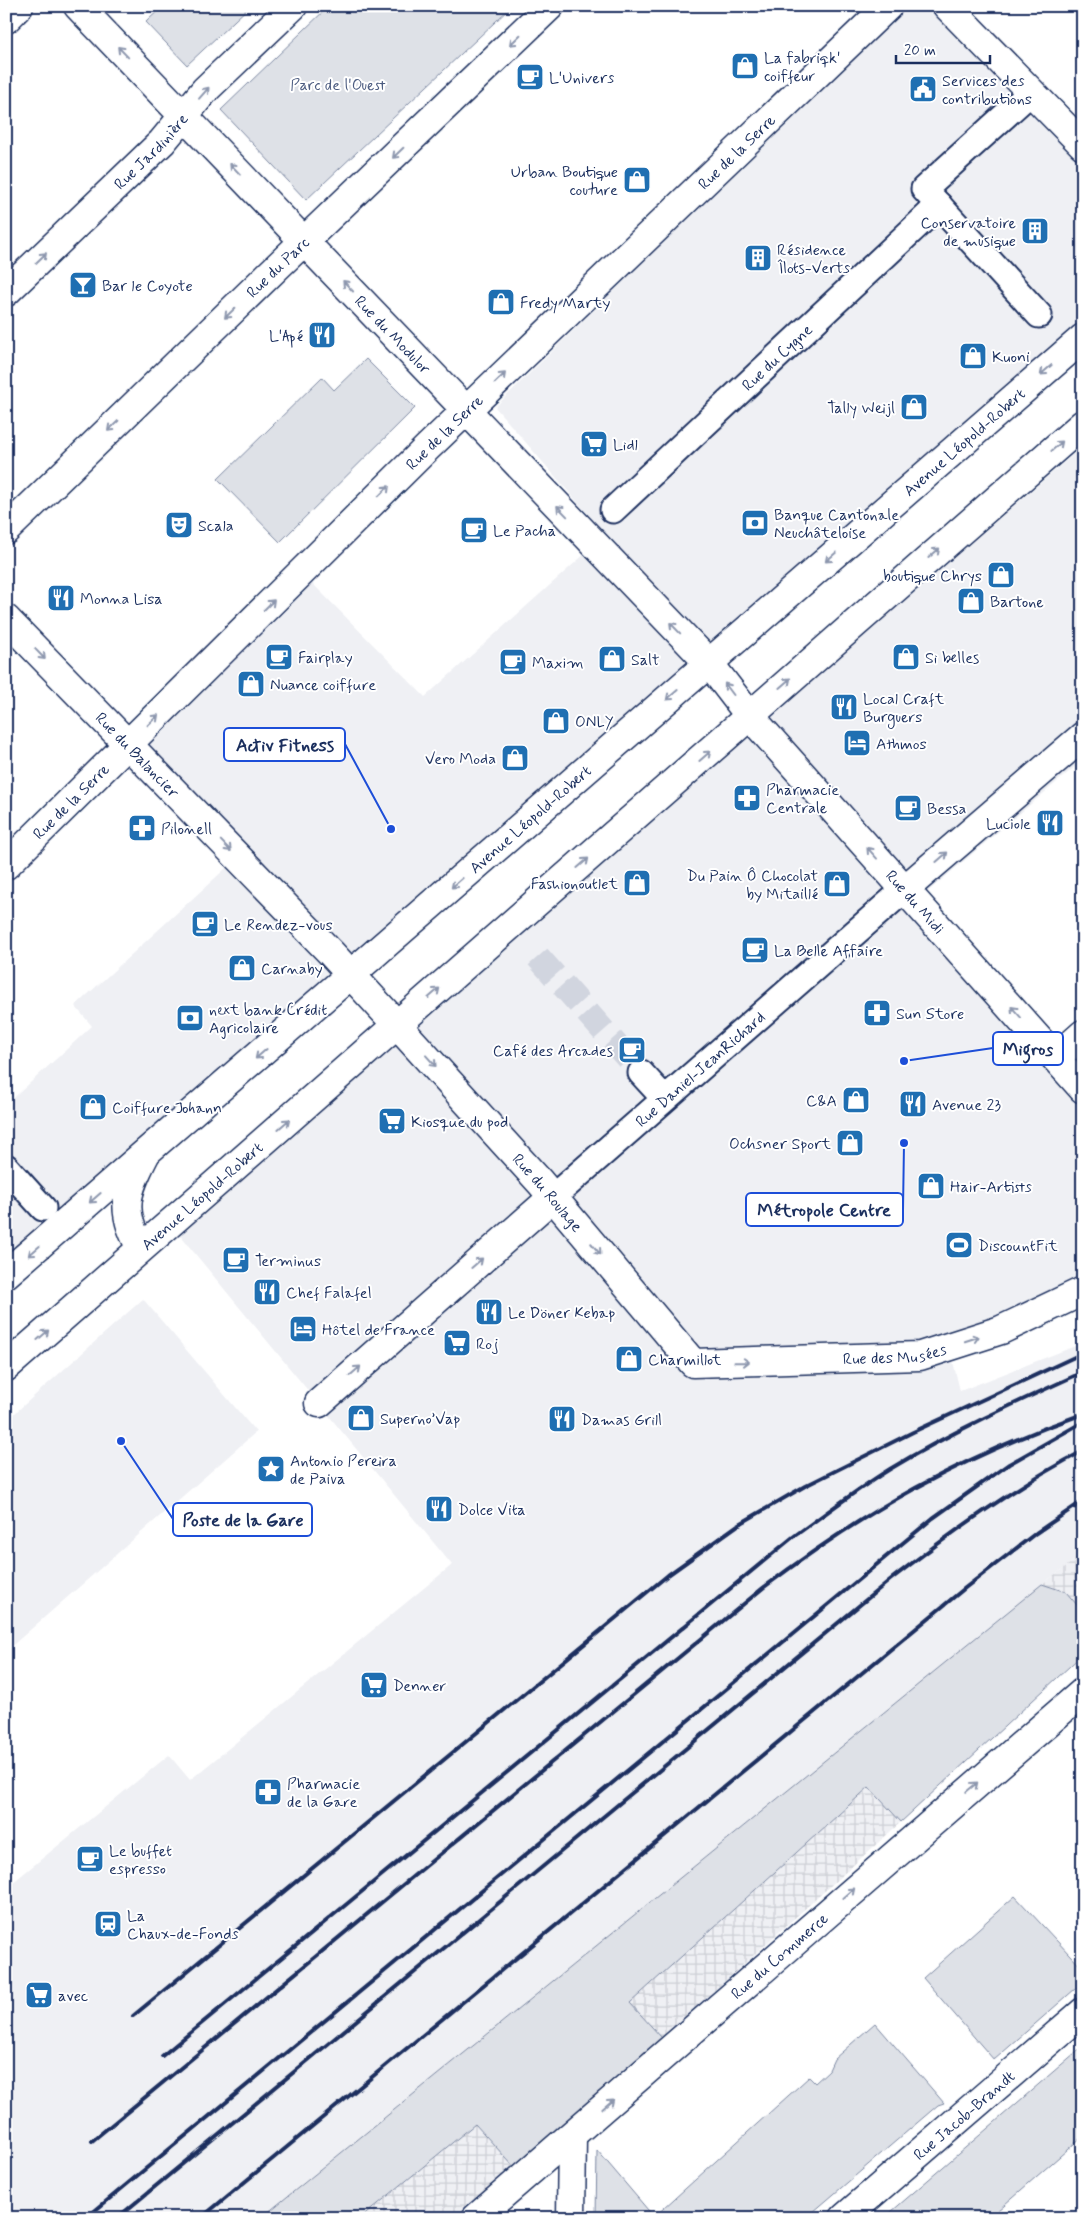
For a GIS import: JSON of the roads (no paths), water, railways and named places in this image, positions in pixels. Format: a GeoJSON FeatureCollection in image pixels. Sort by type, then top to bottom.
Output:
{"type":"FeatureCollection","features":[{"type":"Feature","properties":{"kind":"street"},"geometry":{"type":"LineString","coordinates":[[6,19],[19,6]]}},
{"type":"Feature","properties":{"kind":"street","name":"Rue du Modulor"},"geometry":{"type":"LineString","coordinates":[[78,6],[709,663]]}},
{"type":"Feature","properties":{"kind":"street","name":"Rue Jardinière"},"geometry":{"type":"LineString","coordinates":[[6,292],[162,142],[205,90],[293,6]]}},
{"type":"Feature","properties":{"kind":"street","name":"Rue du Parc"},"geometry":{"type":"LineString","coordinates":[[6,530],[550,6]]}},
{"type":"Feature","properties":{"kind":"street","name":"Rue de la Serre"},"geometry":{"type":"LineString","coordinates":[[6,864],[465,411],[888,6]]}},
{"type":"Feature","properties":{"kind":"street"},"geometry":{"type":"LineString","coordinates":[[947,6],[1083,145]]}},
{"type":"Feature","properties":{"kind":"street"},"geometry":{"type":"LineString","coordinates":[[1031,92],[924,189],[1039,315]]}},
{"type":"Feature","properties":{"kind":"street","name":"Rue du Cygne"},"geometry":{"type":"LineString","coordinates":[[614,510],[939,206]]}},
{"type":"Feature","properties":{"kind":"street","name":"Avenue Léopold-Robert"},"geometry":{"type":"LineString","coordinates":[[6,1274],[1083,338]]}},
{"type":"Feature","properties":{"kind":"street","name":"Avenue Léopold-Robert"},"geometry":{"type":"LineString","coordinates":[[6,1367],[398,1026],[749,715],[1083,424]]}},
{"type":"Feature","properties":{"kind":"street","name":"Rue du Balancier"},"geometry":{"type":"LineString","coordinates":[[6,619],[351,976]]}},
{"type":"Feature","properties":{"kind":"street"},"geometry":{"type":"LineString","coordinates":[[709,663],[749,715]]}},
{"type":"Feature","properties":{"kind":"street","name":"Rue du Midi"},"geometry":{"type":"LineString","coordinates":[[749,715],[1083,1089]]}},
{"type":"Feature","properties":{"kind":"street","name":"Rue Daniel-JeanRichard"},"geometry":{"type":"LineString","coordinates":[[319,1403],[664,1098],[1083,736]]}},
{"type":"Feature","properties":{"kind":"street"},"geometry":{"type":"LineString","coordinates":[[351,976],[398,1026]]}},
{"type":"Feature","properties":{"kind":"street","name":"Rue du Roulage"},"geometry":{"type":"LineString","coordinates":[[398,1026],[553,1197],[694,1363]]}},
{"type":"Feature","properties":{"kind":"street"},"geometry":{"type":"LineString","coordinates":[[1056,1058],[1083,1034]]}},
{"type":"Feature","properties":{"kind":"street"},"geometry":{"type":"LineString","coordinates":[[641,1073],[664,1098]]}},
{"type":"Feature","properties":{"kind":"street"},"geometry":{"type":"LineString","coordinates":[[141,1248],[130,1230],[127,1208],[130,1185],[145,1155]]}},
{"type":"Feature","properties":{"kind":"street"},"geometry":{"type":"LineString","coordinates":[[6,1167],[43,1208]]}},
{"type":"Feature","properties":{"kind":"street","name":"Rue des Musées"},"geometry":{"type":"LineString","coordinates":[[694,1363],[920,1356],[1001,1330],[1083,1291]]}},
{"type":"Feature","properties":{"kind":"street","name":"Rue du Commerce"},"geometry":{"type":"LineString","coordinates":[[476,2218],[900,1848],[1083,1692]]}},
{"type":"Feature","properties":{"kind":"street","name":"Rue Jacob-Brandt"},"geometry":{"type":"LineString","coordinates":[[844,2218],[1083,2012]]}},
{"type":"Feature","properties":{"kind":"street"},"geometry":{"type":"LineString","coordinates":[[571,2218],[572,2136]]}},
{"type":"Feature","properties":{"kind":"tunnel"},"geometry":{"type":"LineString","coordinates":[[538,957],[641,1073]]}},
{"type":"Feature","properties":{"kind":"railway"},"geometry":{"type":"LineString","coordinates":[[133,2016],[668,1575],[738,1525],[805,1486],[913,1432],[1083,1353]]}},
{"type":"Feature","properties":{"kind":"railway"},"geometry":{"type":"LineString","coordinates":[[162,2056],[793,1537],[865,1485],[913,1455],[985,1418],[1083,1372]]}},
{"type":"Feature","properties":{"kind":"railway"},"geometry":{"type":"LineString","coordinates":[[92,2141],[763,1588],[801,1560],[877,1510],[955,1467],[996,1448],[1083,1414]]}},
{"type":"Feature","properties":{"kind":"railway"},"geometry":{"type":"LineString","coordinates":[[86,2218],[933,1518],[1009,1464],[1083,1422]]}},
{"type":"Feature","properties":{"kind":"railway"},"geometry":{"type":"LineString","coordinates":[[117,2218],[890,1580],[984,1511],[1032,1480],[1083,1451]]}},
{"type":"Feature","properties":{"kind":"railway"},"geometry":{"type":"LineString","coordinates":[[201,2218],[965,1588],[1036,1533],[1083,1501]]}},
{"type":"Feature","properties":{"kind":"place","name":"La fabriqk' coiffeur"},"geometry":{"type":"Point","coordinates":[745,66]}},
{"type":"Feature","properties":{"kind":"place","name":"L'Univers"},"geometry":{"type":"Point","coordinates":[530,77]}},
{"type":"Feature","properties":{"kind":"place","name":"Services des contributions"},"geometry":{"type":"Point","coordinates":[923,89]}},
{"type":"Feature","properties":{"kind":"place","name":"Urban Boutique couture"},"geometry":{"type":"Point","coordinates":[637,180]}},
{"type":"Feature","properties":{"kind":"place","name":"Conservatoire de musique"},"geometry":{"type":"Point","coordinates":[1035,231]}},
{"type":"Feature","properties":{"kind":"place","name":"Résidence Îlots-Verts"},"geometry":{"type":"Point","coordinates":[758,258]}},
{"type":"Feature","properties":{"kind":"place","name":"Bar le Coyote"},"geometry":{"type":"Point","coordinates":[83,285]}},
{"type":"Feature","properties":{"kind":"place","name":"Fredy Marty"},"geometry":{"type":"Point","coordinates":[501,302]}},
{"type":"Feature","properties":{"kind":"place","name":"L'Apé"},"geometry":{"type":"Point","coordinates":[322,335]}},
{"type":"Feature","properties":{"kind":"place","name":"Kuoni"},"geometry":{"type":"Point","coordinates":[973,356]}},
{"type":"Feature","properties":{"kind":"place","name":"Tally Weijl"},"geometry":{"type":"Point","coordinates":[914,407]}},
{"type":"Feature","properties":{"kind":"place","name":"Lidl"},"geometry":{"type":"Point","coordinates":[594,444]}},
{"type":"Feature","properties":{"kind":"place","name":"Banque Cantonale Neuchâteloise"},"geometry":{"type":"Point","coordinates":[755,523]}},
{"type":"Feature","properties":{"kind":"place","name":"Scala"},"geometry":{"type":"Point","coordinates":[179,525]}},
{"type":"Feature","properties":{"kind":"place","name":"Le Pacha"},"geometry":{"type":"Point","coordinates":[474,530]}},
{"type":"Feature","properties":{"kind":"place","name":"boutique Chrys"},"geometry":{"type":"Point","coordinates":[1001,575]}},
{"type":"Feature","properties":{"kind":"place","name":"Monna Lisa"},"geometry":{"type":"Point","coordinates":[61,598]}},
{"type":"Feature","properties":{"kind":"place","name":"Bartone"},"geometry":{"type":"Point","coordinates":[971,601]}},
{"type":"Feature","properties":{"kind":"place","name":"Fairplay"},"geometry":{"type":"Point","coordinates":[279,657]}},
{"type":"Feature","properties":{"kind":"place","name":"Si belles"},"geometry":{"type":"Point","coordinates":[906,657]}},
{"type":"Feature","properties":{"kind":"place","name":"Salt"},"geometry":{"type":"Point","coordinates":[612,659]}},
{"type":"Feature","properties":{"kind":"place","name":"Maxim"},"geometry":{"type":"Point","coordinates":[513,662]}},
{"type":"Feature","properties":{"kind":"place","name":"Nuance coiffure"},"geometry":{"type":"Point","coordinates":[251,684]}},
{"type":"Feature","properties":{"kind":"place","name":"Local Craft Burguers"},"geometry":{"type":"Point","coordinates":[844,707]}},
{"type":"Feature","properties":{"kind":"place","name":"ONLY"},"geometry":{"type":"Point","coordinates":[556,721]}},
{"type":"Feature","properties":{"kind":"place","name":"Athmos"},"geometry":{"type":"Point","coordinates":[857,743]}},
{"type":"Feature","properties":{"kind":"place","name":"Vero Moda"},"geometry":{"type":"Point","coordinates":[515,758]}},
{"type":"Feature","properties":{"kind":"place","name":"Pharmacie Centrale"},"geometry":{"type":"Point","coordinates":[747,798]}},
{"type":"Feature","properties":{"kind":"place","name":"Bessa"},"geometry":{"type":"Point","coordinates":[908,808]}},
{"type":"Feature","properties":{"kind":"place","name":"Luciole"},"geometry":{"type":"Point","coordinates":[1050,823]}},
{"type":"Feature","properties":{"kind":"place","name":"Pilonell"},"geometry":{"type":"Point","coordinates":[142,828]}},
{"type":"Feature","properties":{"kind":"place","name":"Activ Fitness"},"geometry":{"type":"Point","coordinates":[391,829]}},
{"type":"Feature","properties":{"kind":"place","name":"Fashionoutlet"},"geometry":{"type":"Point","coordinates":[637,883]}},
{"type":"Feature","properties":{"kind":"place","name":"Du Pain Ô Chocolat by Mitaillé"},"geometry":{"type":"Point","coordinates":[837,884]}},
{"type":"Feature","properties":{"kind":"place","name":"Le Rendez-vous"},"geometry":{"type":"Point","coordinates":[205,924]}},
{"type":"Feature","properties":{"kind":"place","name":"La Belle Affaire"},"geometry":{"type":"Point","coordinates":[755,950]}},
{"type":"Feature","properties":{"kind":"place","name":"Carnaby"},"geometry":{"type":"Point","coordinates":[242,968]}},
{"type":"Feature","properties":{"kind":"place","name":"Sun Store"},"geometry":{"type":"Point","coordinates":[877,1013]}},
{"type":"Feature","properties":{"kind":"place","name":"next bank Crédit Agricolaire"},"geometry":{"type":"Point","coordinates":[190,1018]}},
{"type":"Feature","properties":{"kind":"place","name":"Café des Arcades"},"geometry":{"type":"Point","coordinates":[632,1050]}},
{"type":"Feature","properties":{"kind":"place","name":"Migros"},"geometry":{"type":"Point","coordinates":[904,1061]}},
{"type":"Feature","properties":{"kind":"place","name":"C&A"},"geometry":{"type":"Point","coordinates":[856,1100]}},
{"type":"Feature","properties":{"kind":"place","name":"Avenue 23"},"geometry":{"type":"Point","coordinates":[913,1104]}},
{"type":"Feature","properties":{"kind":"place","name":"Coiffure Johann"},"geometry":{"type":"Point","coordinates":[93,1107]}},
{"type":"Feature","properties":{"kind":"place","name":"Kiosque du pod"},"geometry":{"type":"Point","coordinates":[392,1121]}},
{"type":"Feature","properties":{"kind":"place","name":"Ochsner Sport"},"geometry":{"type":"Point","coordinates":[850,1143]}},
{"type":"Feature","properties":{"kind":"place","name":"Métropole Centre"},"geometry":{"type":"Point","coordinates":[904,1143]}},
{"type":"Feature","properties":{"kind":"place","name":"Hair-Artists"},"geometry":{"type":"Point","coordinates":[931,1186]}},
{"type":"Feature","properties":{"kind":"place","name":"DiscountFit"},"geometry":{"type":"Point","coordinates":[959,1245]}},
{"type":"Feature","properties":{"kind":"place","name":"Terminus"},"geometry":{"type":"Point","coordinates":[236,1260]}},
{"type":"Feature","properties":{"kind":"place","name":"Chef Falafel"},"geometry":{"type":"Point","coordinates":[267,1292]}},
{"type":"Feature","properties":{"kind":"place","name":"Le Döner Kebap"},"geometry":{"type":"Point","coordinates":[489,1312]}},
{"type":"Feature","properties":{"kind":"place","name":"Hôtel de France"},"geometry":{"type":"Point","coordinates":[303,1329]}},
{"type":"Feature","properties":{"kind":"place","name":"Roj"},"geometry":{"type":"Point","coordinates":[457,1343]}},
{"type":"Feature","properties":{"kind":"place","name":"Charmillot"},"geometry":{"type":"Point","coordinates":[629,1359]}},
{"type":"Feature","properties":{"kind":"place","name":"Superno’Vap"},"geometry":{"type":"Point","coordinates":[361,1418]}},
{"type":"Feature","properties":{"kind":"place","name":"Damas Grill"},"geometry":{"type":"Point","coordinates":[562,1419]}},
{"type":"Feature","properties":{"kind":"place","name":"Poste de la Gare"},"geometry":{"type":"Point","coordinates":[121,1441]}},
{"type":"Feature","properties":{"kind":"place","name":"Antonio Pereira de Paiva"},"geometry":{"type":"Point","coordinates":[271,1469]}},
{"type":"Feature","properties":{"kind":"place","name":"Dolce Vita"},"geometry":{"type":"Point","coordinates":[439,1509]}},
{"type":"Feature","properties":{"kind":"place","name":"Denner"},"geometry":{"type":"Point","coordinates":[374,1685]}},
{"type":"Feature","properties":{"kind":"place","name":"Pharmacie de la Gare"},"geometry":{"type":"Point","coordinates":[268,1792]}},
{"type":"Feature","properties":{"kind":"place","name":"Le buffet espresso"},"geometry":{"type":"Point","coordinates":[90,1859]}},
{"type":"Feature","properties":{"kind":"place","name":"La Chaux-de-Fonds"},"geometry":{"type":"Point","coordinates":[108,1924]}},
{"type":"Feature","properties":{"kind":"place","name":"avec"},"geometry":{"type":"Point","coordinates":[39,1995]}},
{"type":"Feature","properties":{"kind":"park label","name":"Parc de l'Ouest"},"geometry":{"type":"Point","coordinates":[338,84]}}]}
